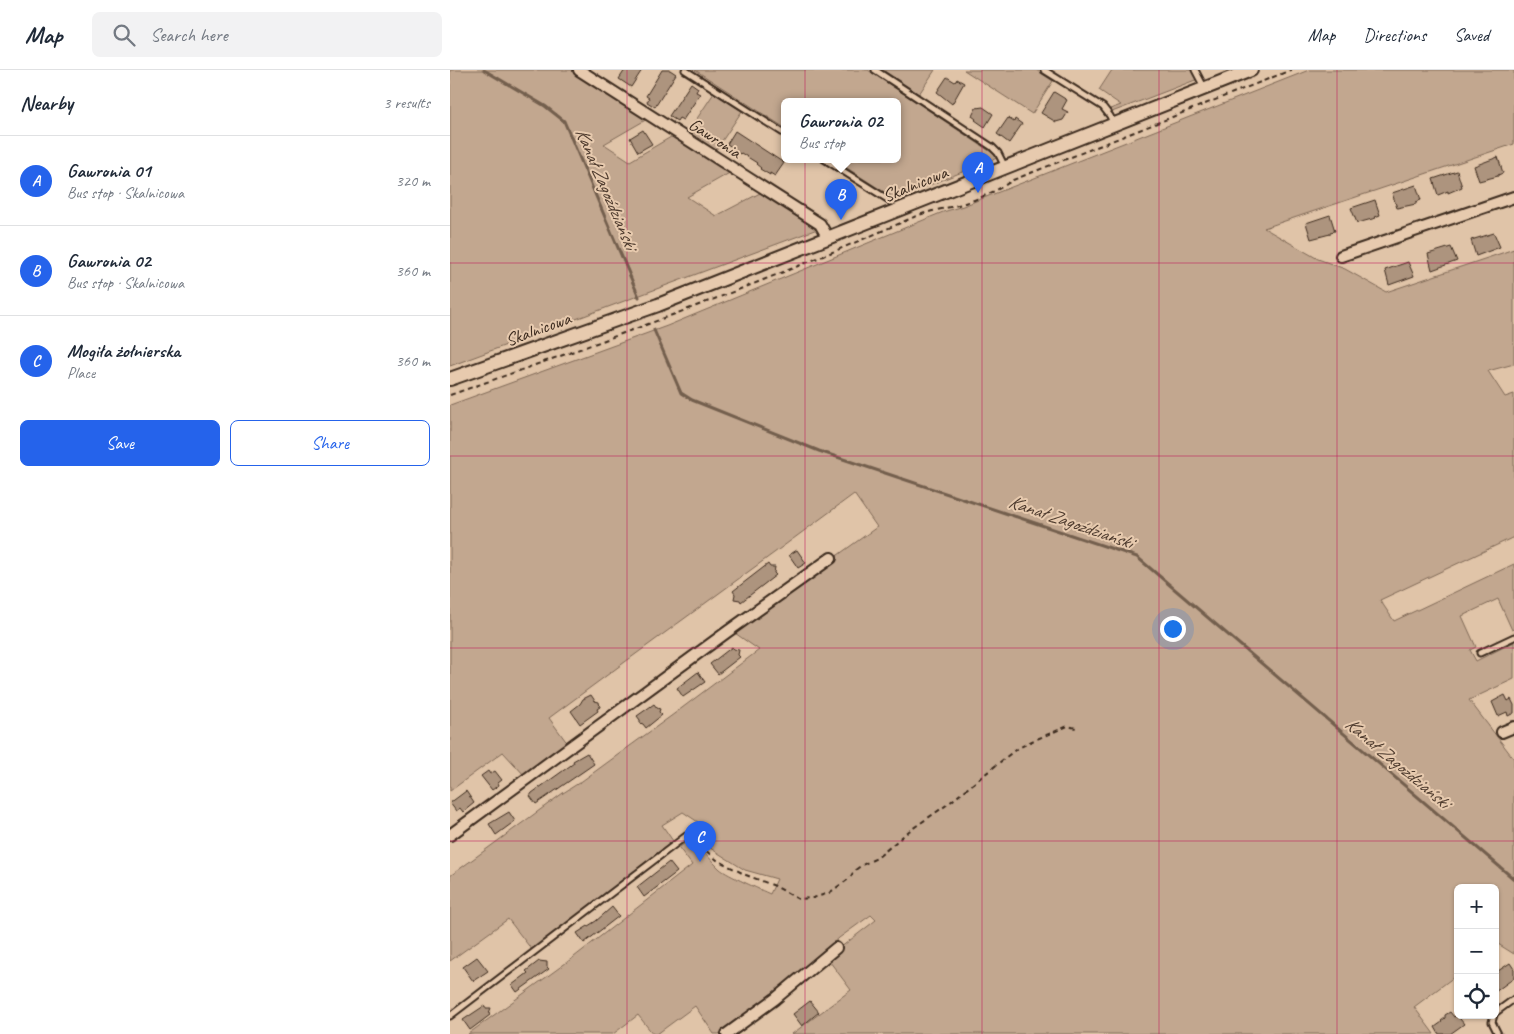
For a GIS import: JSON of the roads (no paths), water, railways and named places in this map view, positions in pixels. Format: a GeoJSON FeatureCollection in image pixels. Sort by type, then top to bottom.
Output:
{"type":"FeatureCollection","features":[{"type":"Feature","properties":{"kind":"street","name":"Gawronia"},"geometry":{"type":"LineString","coordinates":[[579,70],[820,224],[828,238]]}},
{"type":"Feature","properties":{"kind":"street","name":"Skalnicowa"},"geometry":{"type":"LineString","coordinates":[[450,379],[650,308],[1252,70]]}},
{"type":"Feature","properties":{"kind":"street"},"geometry":{"type":"LineString","coordinates":[[1341,256],[1514,197]]}},
{"type":"Feature","properties":{"kind":"street"},"geometry":{"type":"LineString","coordinates":[[450,835],[830,558]]}},
{"type":"Feature","properties":{"kind":"street"},"geometry":{"type":"LineString","coordinates":[[1502,732],[1514,727]]}},
{"type":"Feature","properties":{"kind":"street"},"geometry":{"type":"LineString","coordinates":[[727,1034],[775,999],[836,948]]}},
{"type":"Feature","properties":{"kind":"lane"},"geometry":{"type":"LineString","coordinates":[[685,70],[781,131]]}},
{"type":"Feature","properties":{"kind":"lane"},"geometry":{"type":"LineString","coordinates":[[875,70],[992,147],[998,153],[1005,167]]}},
{"type":"Feature","properties":{"kind":"lane"},"geometry":{"type":"LineString","coordinates":[[1044,70],[1102,107],[1114,124]]}},
{"type":"Feature","properties":{"kind":"lane"},"geometry":{"type":"LineString","coordinates":[[1195,70],[1205,88]]}},
{"type":"Feature","properties":{"kind":"lane"},"geometry":{"type":"LineString","coordinates":[[830,163],[892,202]]}},
{"type":"Feature","properties":{"kind":"lane"},"geometry":{"type":"LineString","coordinates":[[1480,653],[1514,637]]}},
{"type":"Feature","properties":{"kind":"lane"},"geometry":{"type":"LineString","coordinates":[[450,1016],[686,836]]}},
{"type":"Feature","properties":{"kind":"lane"},"geometry":{"type":"LineString","coordinates":[[1499,1010],[1514,1000]]}},
{"type":"Feature","properties":{"kind":"lane"},"geometry":{"type":"LineString","coordinates":[[1493,1019],[1492,1022],[1498,1034]]}},
{"type":"Feature","properties":{"kind":"waterway","name":"Kanał Zagoździański"},"geometry":{"type":"LineString","coordinates":[[484,70],[545,106],[564,121],[639,297]]}},
{"type":"Feature","properties":{"kind":"waterway","name":"Kanał Zagoździański"},"geometry":{"type":"LineString","coordinates":[[654,330],[681,393],[692,400],[819,451],[1137,557],[1514,879]]}},
{"type":"Feature","properties":{"kind":"place","name":"Gawronia 01"},"geometry":{"type":"Point","coordinates":[978,193]}},
{"type":"Feature","properties":{"kind":"place","name":"Gawronia 02"},"geometry":{"type":"Point","coordinates":[841,220]}},
{"type":"Feature","properties":{"kind":"place","name":"Mogiła żołnierska"},"geometry":{"type":"Point","coordinates":[700,862]}}]}
